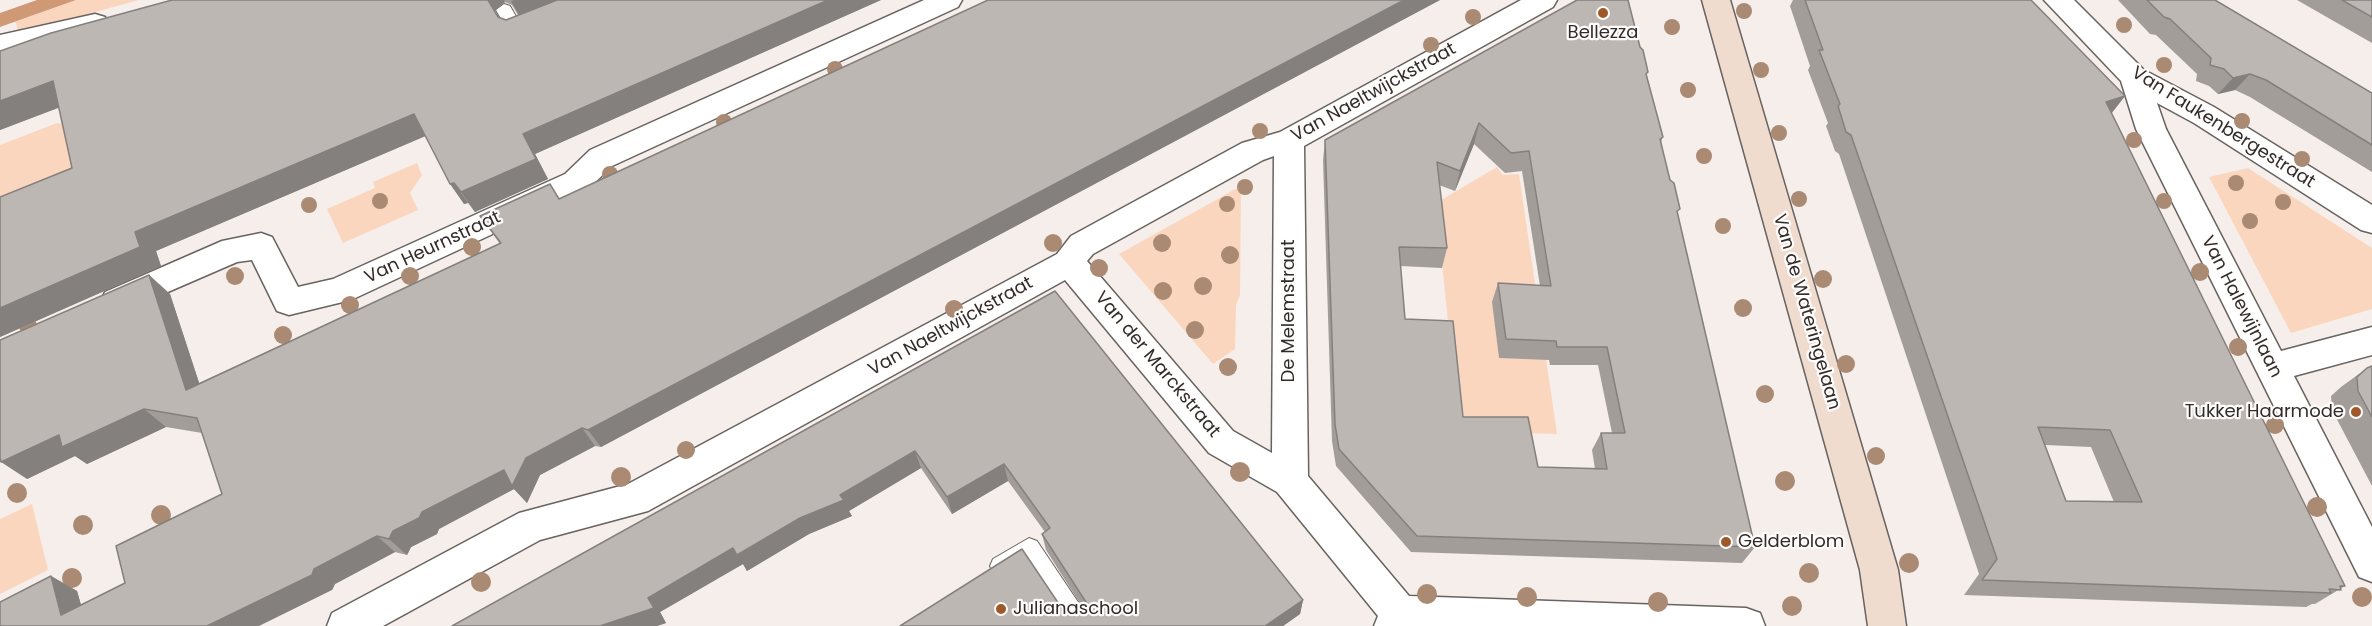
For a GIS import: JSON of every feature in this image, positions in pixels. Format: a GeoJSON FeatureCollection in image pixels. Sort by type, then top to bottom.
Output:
{"type":"FeatureCollection","features":[{"type":"Feature","properties":{"kind":"street","name":"Van Heurnstraat"},"geometry":{"type":"LineString","coordinates":[[96,310],[233,250],[261,246],[289,302],[339,291],[576,182],[601,158],[948,0]]}},
{"type":"Feature","properties":{"kind":"street","name":"Van Naeltwijckstraat"},"geometry":{"type":"LineString","coordinates":[[346,626],[532,525],[635,499],[1068,262],[1082,244],[1253,151],[1289,141],[1543,0]]}},
{"type":"Feature","properties":{"kind":"street","name":"Van de Wateringelaan"},"geometry":{"type":"LineString","coordinates":[[1716,0],[1879,570],[1887,626]]}},
{"type":"Feature","properties":{"kind":"street","name":"Van Faukenbergestraat"},"geometry":{"type":"LineString","coordinates":[[2058,0],[2134,77],[2204,115],[2372,221]]}},
{"type":"Feature","properties":{"kind":"street"},"geometry":{"type":"LineString","coordinates":[[0,45],[119,18]]}},
{"type":"Feature","properties":{"kind":"street","name":"Van Halewijnlaan"},"geometry":{"type":"LineString","coordinates":[[2134,77],[2151,129],[2372,565]]}},
{"type":"Feature","properties":{"kind":"street","name":"De Melemstraat"},"geometry":{"type":"LineString","coordinates":[[1289,141],[1290,481]]}},
{"type":"Feature","properties":{"kind":"street","name":"Van der Marckstraat"},"geometry":{"type":"LineString","coordinates":[[1068,262],[1087,281],[1221,442],[1290,481],[1397,620]]}},
{"type":"Feature","properties":{"kind":"street"},"geometry":{"type":"LineString","coordinates":[[2271,367],[2372,340]]}},
{"type":"Feature","properties":{"kind":"street"},"geometry":{"type":"LineString","coordinates":[[1397,620],[1746,626]]}},
{"type":"Feature","properties":{"kind":"lane"},"geometry":{"type":"LineString","coordinates":[[504,10],[519,33],[538,25]]}},
{"type":"Feature","properties":{"kind":"lane"},"geometry":{"type":"LineString","coordinates":[[981,578],[1029,548],[1083,626]]}},
{"type":"Feature","properties":{"kind":"shaded area"},"geometry":{"type":"Polygon","coordinates":[[[37,0],[76,0],[0,27],[0,13],[37,0]]]}},
{"type":"Feature","properties":{"kind":"shaded area"},"geometry":{"type":"Polygon","coordinates":[[[76,0],[139,0],[95,12],[94,18],[19,32],[15,22],[76,0]]]}},
{"type":"Feature","properties":{"kind":"shaded area"},"geometry":{"type":"Polygon","coordinates":[[[386,46],[0,226],[0,145],[57,123],[79,126],[386,46]]]}},
{"type":"Feature","properties":{"kind":"shaded area"},"geometry":{"type":"Polygon","coordinates":[[[417,163],[422,175],[410,193],[418,210],[343,243],[327,209],[375,188],[373,182],[417,163]]]}},
{"type":"Feature","properties":{"kind":"shaded area"},"geometry":{"type":"Polygon","coordinates":[[[1497,167],[1503,175],[1519,174],[1557,434],[1459,431],[1436,203],[1497,167]]]}},
{"type":"Feature","properties":{"kind":"shaded area"},"geometry":{"type":"Polygon","coordinates":[[[2248,168],[2372,248],[2372,309],[2291,333],[2209,177],[2248,168]]]}},
{"type":"Feature","properties":{"kind":"shaded area"},"geometry":{"type":"Polygon","coordinates":[[[1241,186],[1240,295],[1236,305],[1235,349],[1213,364],[1119,254],[1241,186]]]}},
{"type":"Feature","properties":{"kind":"shaded area"},"geometry":{"type":"Polygon","coordinates":[[[32,504],[48,570],[0,594],[0,519],[32,504]]]}},
{"type":"Feature","properties":{"kind":"building"},"geometry":{"type":"Polygon","coordinates":[[[172,0],[488,0],[498,17],[506,20],[557,0],[828,0],[523,134],[536,159],[461,192],[454,183],[450,184],[414,114],[135,232],[140,247],[0,308],[0,197],[72,168],[53,81],[0,101],[0,51],[51,33],[172,0]]]}},
{"type":"Feature","properties":{"kind":"building"},"geometry":{"type":"Polygon","coordinates":[[[988,0],[1404,0],[588,430],[582,428],[526,458],[512,486],[504,470],[422,512],[419,518],[393,531],[389,539],[377,536],[314,569],[312,575],[207,626],[0,626],[0,602],[51,576],[61,615],[125,583],[116,546],[222,494],[197,418],[144,409],[62,447],[59,435],[1,462],[0,340],[149,275],[186,390],[501,243],[480,216],[550,184],[559,199],[988,0]]]}},
{"type":"Feature","properties":{"kind":"building"},"geometry":{"type":"Polygon","coordinates":[[[1577,0],[1628,0],[1640,47],[1643,50],[1648,72],[1646,74],[1663,137],[1660,139],[1670,180],[1674,183],[1680,209],[1677,211],[1755,547],[1417,536],[1339,449],[1335,424],[1325,140],[1577,0]],[[1479,123],[1460,171],[1437,162],[1447,248],[1399,247],[1405,319],[1453,321],[1463,417],[1528,417],[1538,467],[1607,469],[1601,433],[1625,433],[1607,347],[1557,347],[1556,341],[1506,339],[1498,283],[1551,286],[1529,151],[1511,153],[1479,123]]]}},
{"type":"Feature","properties":{"kind":"building"},"geometry":{"type":"Polygon","coordinates":[[[1805,0],[2031,0],[2125,96],[2106,102],[2345,586],[2340,586],[2341,590],[2329,589],[2331,593],[1982,580],[1997,559],[1851,135],[1846,132],[1838,106],[1840,104],[1819,50],[1823,50],[1805,0]],[[2038,427],[2066,501],[2142,502],[2110,430],[2038,427]]]}},
{"type":"Feature","properties":{"kind":"building"},"geometry":{"type":"Polygon","coordinates":[[[2147,0],[2215,0],[2372,93],[2372,145],[2266,80],[2250,74],[2233,78],[2224,69],[2210,65],[2211,58],[2147,0]]]}},
{"type":"Feature","properties":{"kind":"building"},"geometry":{"type":"Polygon","coordinates":[[[2342,0],[2372,0],[2372,17],[2342,0]]]}},
{"type":"Feature","properties":{"kind":"building"},"geometry":{"type":"Polygon","coordinates":[[[1055,291],[1303,600],[1265,626],[900,626],[1022,549],[1065,613],[1093,613],[1042,534],[1050,528],[1004,464],[947,497],[915,451],[840,495],[844,500],[800,518],[737,555],[733,548],[648,598],[654,608],[600,626],[452,626],[1055,291]]]}},
{"type":"Feature","properties":{"kind":"building"},"geometry":{"type":"Polygon","coordinates":[[[2372,366],[2372,417],[2358,391],[2357,377],[2372,366]]]}},
{"type":"Feature","properties":{"kind":"place","name":"Bellezza"},"geometry":{"type":"Point","coordinates":[1603,13]}},
{"type":"Feature","properties":{"kind":"place","name":"Tukker Haarmode"},"geometry":{"type":"Point","coordinates":[2356,412]}},
{"type":"Feature","properties":{"kind":"place","name":"Gelderblom"},"geometry":{"type":"Point","coordinates":[1726,542]}},
{"type":"Feature","properties":{"kind":"place","name":"Julianaschool"},"geometry":{"type":"Point","coordinates":[1001,609]}}]}
